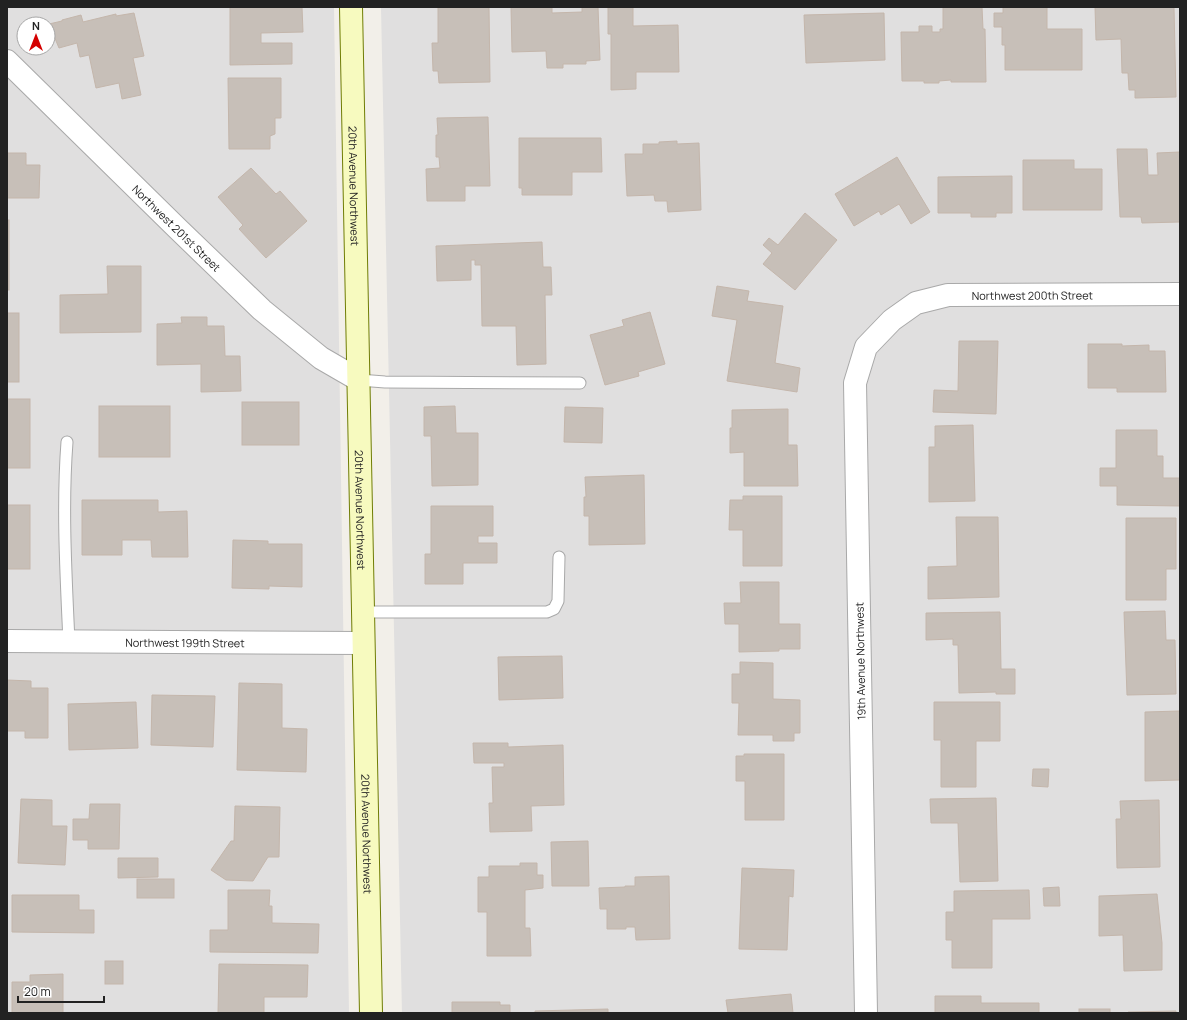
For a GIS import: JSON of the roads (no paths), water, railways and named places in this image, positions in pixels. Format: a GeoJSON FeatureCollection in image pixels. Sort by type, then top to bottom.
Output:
{"type":"FeatureCollection","features":[{"type":"Feature","properties":{"kind":"street","name":"20th Avenue Northwest"},"geometry":{"type":"LineString","coordinates":[[351,7],[371,1013]]}},
{"type":"Feature","properties":{"kind":"street","name":"Northwest 201st Street"},"geometry":{"type":"LineString","coordinates":[[7,61],[262,310],[321,358],[358,380]]}},
{"type":"Feature","properties":{"kind":"street","name":"Northwest 200th Street"},"geometry":{"type":"LineString","coordinates":[[892,320],[916,303],[948,295],[1180,294]]}},
{"type":"Feature","properties":{"kind":"street","name":"19th Avenue Northwest"},"geometry":{"type":"LineString","coordinates":[[866,1013],[855,383],[866,347],[892,320]]}},
{"type":"Feature","properties":{"kind":"street","name":"Northwest 199th Street"},"geometry":{"type":"LineString","coordinates":[[7,642],[363,643]]}},
{"type":"Feature","properties":{"kind":"lane"},"geometry":{"type":"LineString","coordinates":[[358,380],[385,382],[580,383]]}},
{"type":"Feature","properties":{"kind":"lane"},"geometry":{"type":"LineString","coordinates":[[67,442],[64,478],[64,530],[69,642]]}},
{"type":"Feature","properties":{"kind":"lane"},"geometry":{"type":"LineString","coordinates":[[363,612],[547,612],[554,609],[558,601],[559,557]]}}]}
